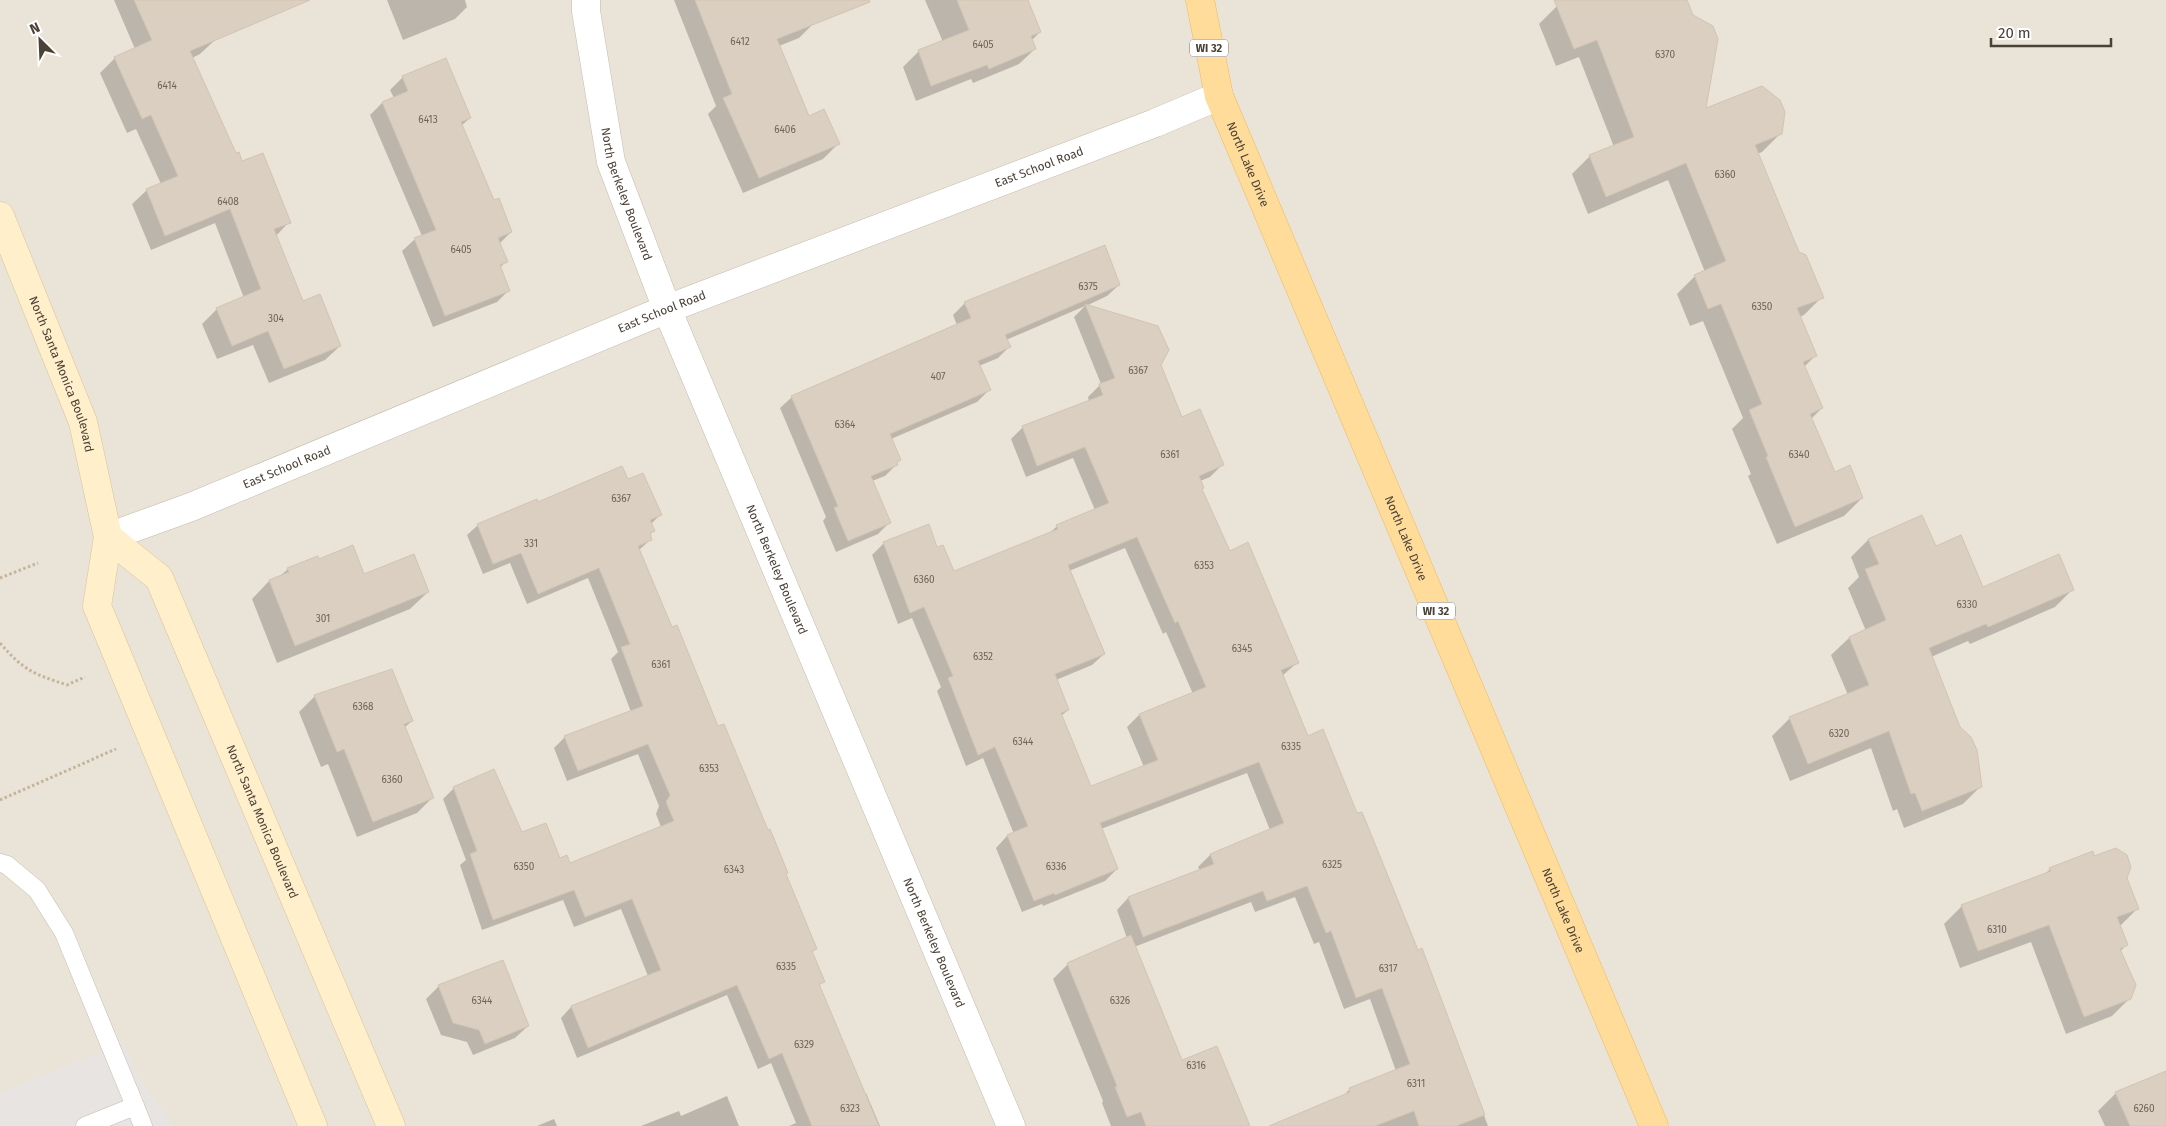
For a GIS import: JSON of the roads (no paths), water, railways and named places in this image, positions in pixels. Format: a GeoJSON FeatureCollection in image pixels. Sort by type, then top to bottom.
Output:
{"type":"FeatureCollection","features":[{"type":"Feature","properties":{"kind":"main road","name":"North Lake Drive"},"geometry":{"type":"LineString","coordinates":[[1200,0],[1219,96],[1654,1126]]}},
{"type":"Feature","properties":{"kind":"street","name":"North Berkeley Boulevard"},"geometry":{"type":"LineString","coordinates":[[586,0],[586,11],[611,162],[667,309],[1011,1126]]}},
{"type":"Feature","properties":{"kind":"street","name":"East School Road"},"geometry":{"type":"LineString","coordinates":[[108,537],[191,507],[667,309],[1154,123],[1219,96]]}},
{"type":"Feature","properties":{"kind":"street","name":"North Santa Monica Boulevard"},"geometry":{"type":"LineString","coordinates":[[0,216],[83,422],[108,537],[97,606],[313,1126]]}},
{"type":"Feature","properties":{"kind":"street","name":"North Santa Monica Boulevard"},"geometry":{"type":"LineString","coordinates":[[108,537],[159,578],[391,1126]]}},
{"type":"Feature","properties":{"kind":"lane"},"geometry":{"type":"LineString","coordinates":[[0,863],[7,865],[37,890],[64,933],[143,1126]]}},
{"type":"Feature","properties":{"kind":"lane"},"geometry":{"type":"LineString","coordinates":[[85,1126],[135,1106]]}}]}
